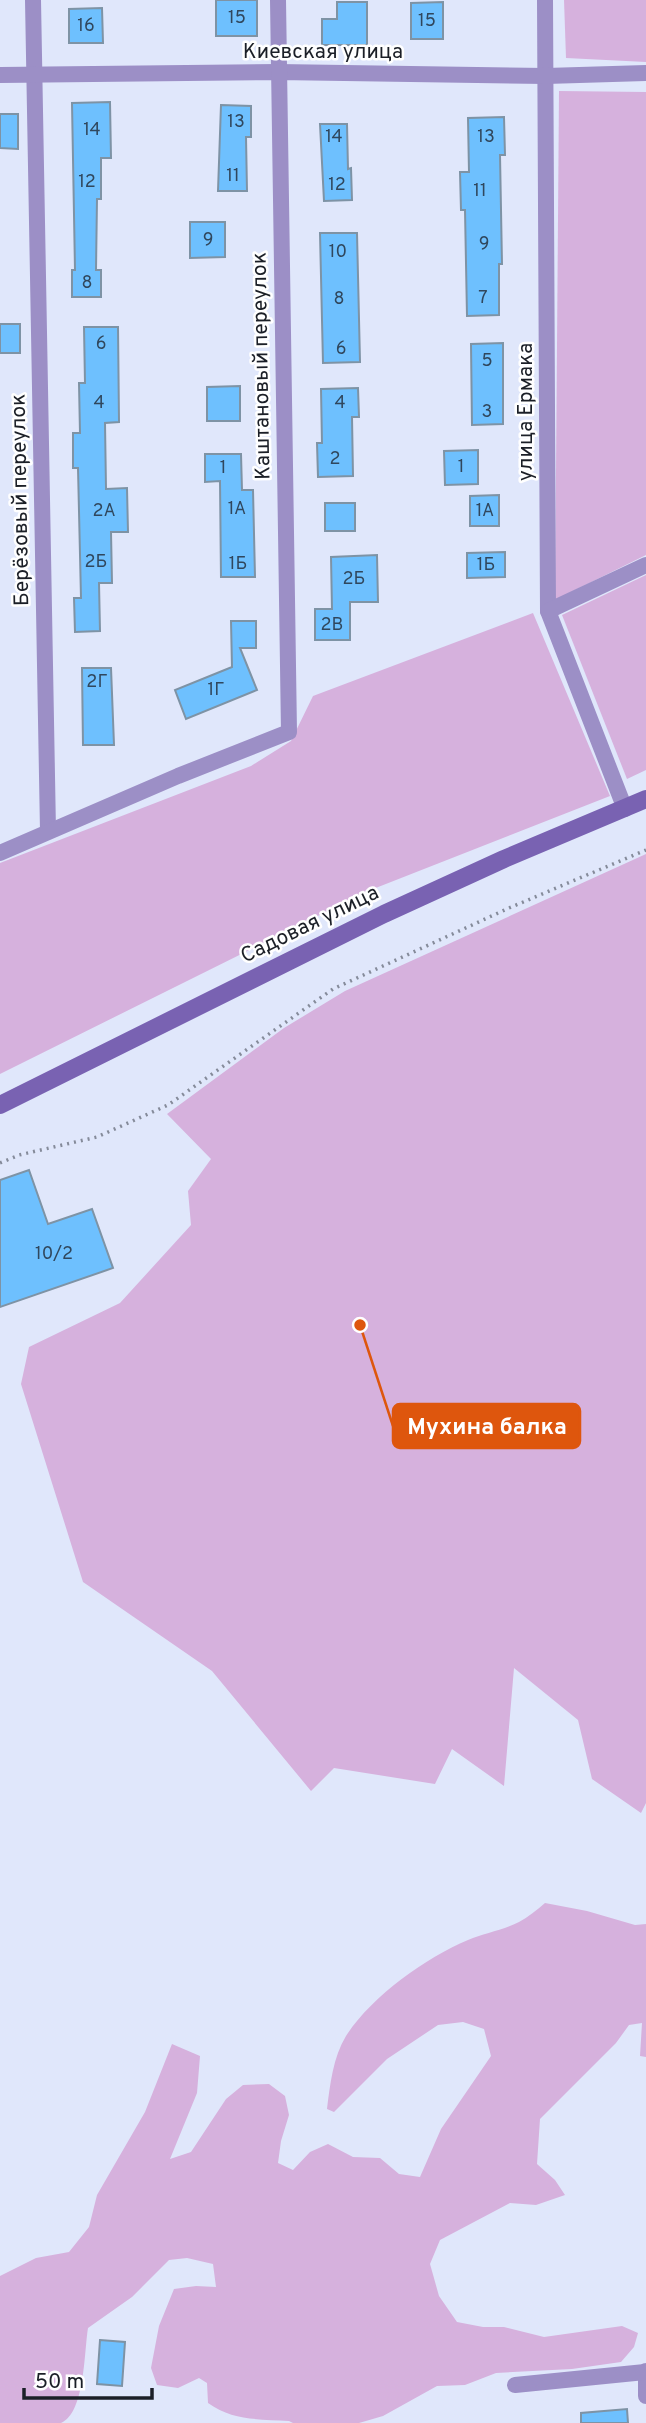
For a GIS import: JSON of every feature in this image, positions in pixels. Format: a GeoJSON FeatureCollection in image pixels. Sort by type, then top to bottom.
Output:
{"type":"FeatureCollection","features":[{"type":"Feature","properties":{"kind":"main road","name":"Садовая улица"},"geometry":{"type":"LineString","coordinates":[[0,1105],[384,914],[504,859],[646,799]]}},
{"type":"Feature","properties":{"kind":"street","name":"Берёзовый переулок"},"geometry":{"type":"LineString","coordinates":[[33,0],[48,831]]}},
{"type":"Feature","properties":{"kind":"street","name":"Каштановый переулок"},"geometry":{"type":"LineString","coordinates":[[48,831],[289,732],[278,0]]}},
{"type":"Feature","properties":{"kind":"street","name":"улица Ермака"},"geometry":{"type":"LineString","coordinates":[[545,0],[548,611],[625,809]]}},
{"type":"Feature","properties":{"kind":"street","name":"Киевская улица"},"geometry":{"type":"LineString","coordinates":[[0,75],[278,72],[546,76],[646,73]]}},
{"type":"Feature","properties":{"kind":"street"},"geometry":{"type":"LineString","coordinates":[[548,611],[646,565]]}},
{"type":"Feature","properties":{"kind":"street"},"geometry":{"type":"LineString","coordinates":[[0,853],[48,831]]}},
{"type":"Feature","properties":{"kind":"street"},"geometry":{"type":"LineString","coordinates":[[514,2385],[646,2371],[646,2396]]}},
{"type":"Feature","properties":{"kind":"path"},"geometry":{"type":"LineString","coordinates":[[0,1163],[19,1155],[97,1137],[168,1105],[333,989],[509,908],[646,850]]}},
{"type":"Feature","properties":{"kind":"shaded area"},"geometry":{"type":"Polygon","coordinates":[[[564,0],[646,0],[646,62],[566,58],[564,0]]]}},
{"type":"Feature","properties":{"kind":"shaded area"},"geometry":{"type":"Polygon","coordinates":[[[559,91],[646,92],[646,555],[555,600],[559,91]]]}},
{"type":"Feature","properties":{"kind":"shaded area"},"geometry":{"type":"Polygon","coordinates":[[[646,575],[646,770],[627,779],[562,615],[646,575]]]}},
{"type":"Feature","properties":{"kind":"shaded area"},"geometry":{"type":"Polygon","coordinates":[[[533,613],[610,796],[368,891],[0,1074],[0,863],[251,766],[291,741],[313,696],[533,613]]]}},
{"type":"Feature","properties":{"kind":"shaded area"},"geometry":{"type":"Polygon","coordinates":[[[646,854],[646,1803],[641,1813],[592,1779],[578,1720],[514,1668],[504,1786],[452,1749],[435,1784],[334,1768],[311,1791],[212,1671],[83,1582],[21,1384],[29,1347],[120,1303],[191,1225],[188,1191],[211,1159],[167,1114],[284,1028],[345,991],[646,854]]]}},
{"type":"Feature","properties":{"kind":"shaded area"},"geometry":{"type":"Polygon","coordinates":[[[545,1903],[587,1911],[635,1925],[646,1924],[646,2057],[640,2056],[642,2023],[629,2025],[616,2043],[540,2119],[537,2164],[555,2180],[565,2195],[536,2205],[510,2203],[440,2240],[430,2264],[439,2296],[457,2322],[483,2327],[504,2327],[544,2337],[622,2326],[638,2333],[634,2347],[621,2362],[572,2369],[496,2373],[465,2385],[437,2386],[383,2416],[359,2423],[293,2423],[237,2416],[208,2403],[207,2383],[199,2378],[178,2388],[157,2385],[151,2368],[159,2326],[174,2289],[216,2287],[213,2264],[187,2258],[169,2260],[132,2297],[88,2328],[79,2395],[69,2417],[61,2423],[0,2423],[0,2276],[36,2258],[69,2252],[89,2227],[97,2195],[145,2112],[172,2044],[200,2056],[197,2093],[170,2159],[191,2152],[226,2099],[243,2085],[269,2084],[285,2096],[289,2115],[278,2163],[293,2170],[310,2152],[328,2144],[353,2157],[380,2158],[399,2174],[420,2177],[441,2129],[491,2056],[484,2029],[463,2022],[438,2025],[387,2059],[334,2112],[327,2109],[333,2071],[342,2044],[370,2007],[417,1968],[468,1940],[519,1922],[545,1903]]]}},
{"type":"Feature","properties":{"kind":"building"},"geometry":{"type":"Polygon","coordinates":[[[216,0],[257,0],[257,36],[216,36],[216,0]]]}},
{"type":"Feature","properties":{"kind":"building"},"geometry":{"type":"Polygon","coordinates":[[[337,2],[367,2],[367,45],[322,45],[322,19],[337,19],[337,2]]]}},
{"type":"Feature","properties":{"kind":"building"},"geometry":{"type":"Polygon","coordinates":[[[443,2],[443,39],[411,39],[411,3],[443,2]]]}},
{"type":"Feature","properties":{"kind":"building"},"geometry":{"type":"Polygon","coordinates":[[[102,8],[103,43],[69,43],[69,9],[102,8]]]}},
{"type":"Feature","properties":{"kind":"building"},"geometry":{"type":"Polygon","coordinates":[[[110,102],[111,158],[101,158],[101,199],[97,199],[96,270],[101,270],[101,297],[72,297],[72,270],[75,270],[72,103],[110,102]]]}},
{"type":"Feature","properties":{"kind":"building"},"geometry":{"type":"Polygon","coordinates":[[[221,105],[251,106],[251,137],[246,137],[247,191],[218,191],[221,105]]]}},
{"type":"Feature","properties":{"kind":"building"},"geometry":{"type":"Polygon","coordinates":[[[0,114],[18,114],[18,149],[0,148],[0,114]]]}},
{"type":"Feature","properties":{"kind":"building"},"geometry":{"type":"Polygon","coordinates":[[[504,117],[505,155],[500,155],[502,264],[499,264],[499,315],[467,316],[465,210],[461,210],[460,172],[469,172],[468,118],[504,117]]]}},
{"type":"Feature","properties":{"kind":"building"},"geometry":{"type":"Polygon","coordinates":[[[320,124],[347,124],[352,200],[324,201],[320,124]]]}},
{"type":"Feature","properties":{"kind":"building"},"geometry":{"type":"Polygon","coordinates":[[[190,222],[225,222],[225,257],[190,258],[190,222]]]}},
{"type":"Feature","properties":{"kind":"building"},"geometry":{"type":"Polygon","coordinates":[[[320,233],[357,233],[360,362],[323,363],[320,233]]]}},
{"type":"Feature","properties":{"kind":"building"},"geometry":{"type":"Polygon","coordinates":[[[0,324],[20,324],[20,353],[0,353],[0,324]]]}},
{"type":"Feature","properties":{"kind":"building"},"geometry":{"type":"Polygon","coordinates":[[[84,327],[118,327],[119,422],[105,423],[106,489],[127,488],[128,532],[111,532],[112,583],[99,583],[100,631],[75,632],[74,598],[81,598],[78,468],[73,468],[73,433],[80,433],[79,383],[85,383],[84,327]]]}},
{"type":"Feature","properties":{"kind":"building"},"geometry":{"type":"Polygon","coordinates":[[[503,343],[503,424],[472,425],[471,344],[503,343]]]}},
{"type":"Feature","properties":{"kind":"building"},"geometry":{"type":"Polygon","coordinates":[[[240,386],[240,421],[207,421],[207,387],[240,386]]]}},
{"type":"Feature","properties":{"kind":"building"},"geometry":{"type":"Polygon","coordinates":[[[358,388],[359,417],[352,417],[353,476],[318,477],[317,443],[322,443],[321,389],[358,388]]]}},
{"type":"Feature","properties":{"kind":"building"},"geometry":{"type":"Polygon","coordinates":[[[478,450],[478,484],[445,485],[444,451],[478,450]]]}},
{"type":"Feature","properties":{"kind":"building"},"geometry":{"type":"Polygon","coordinates":[[[205,454],[241,454],[242,490],[253,490],[255,577],[221,577],[220,481],[205,482],[205,454]]]}},
{"type":"Feature","properties":{"kind":"building"},"geometry":{"type":"Polygon","coordinates":[[[499,495],[499,526],[470,526],[470,496],[499,495]]]}},
{"type":"Feature","properties":{"kind":"building"},"geometry":{"type":"Polygon","coordinates":[[[325,503],[355,503],[355,531],[325,531],[325,503]]]}},
{"type":"Feature","properties":{"kind":"building"},"geometry":{"type":"Polygon","coordinates":[[[505,552],[505,577],[467,578],[467,553],[505,552]]]}},
{"type":"Feature","properties":{"kind":"building"},"geometry":{"type":"Polygon","coordinates":[[[377,555],[378,602],[350,602],[350,640],[315,640],[315,609],[332,609],[331,557],[377,555]]]}},
{"type":"Feature","properties":{"kind":"building"},"geometry":{"type":"Polygon","coordinates":[[[231,621],[256,621],[256,648],[240,648],[257,690],[186,719],[175,690],[232,667],[231,621]]]}},
{"type":"Feature","properties":{"kind":"building"},"geometry":{"type":"Polygon","coordinates":[[[82,668],[111,668],[114,745],[83,745],[82,668]]]}},
{"type":"Feature","properties":{"kind":"building"},"geometry":{"type":"Polygon","coordinates":[[[29,1170],[48,1224],[92,1209],[113,1268],[0,1307],[0,1180],[29,1170]]]}},
{"type":"Feature","properties":{"kind":"building"},"geometry":{"type":"Polygon","coordinates":[[[100,2340],[125,2342],[122,2386],[97,2384],[100,2340]]]}},
{"type":"Feature","properties":{"kind":"building"},"geometry":{"type":"Polygon","coordinates":[[[627,2409],[628,2423],[581,2423],[581,2413],[627,2409]]]}},
{"type":"Feature","properties":{"kind":"place","name":"Мухина балка"},"geometry":{"type":"Point","coordinates":[360,1325]}}]}
